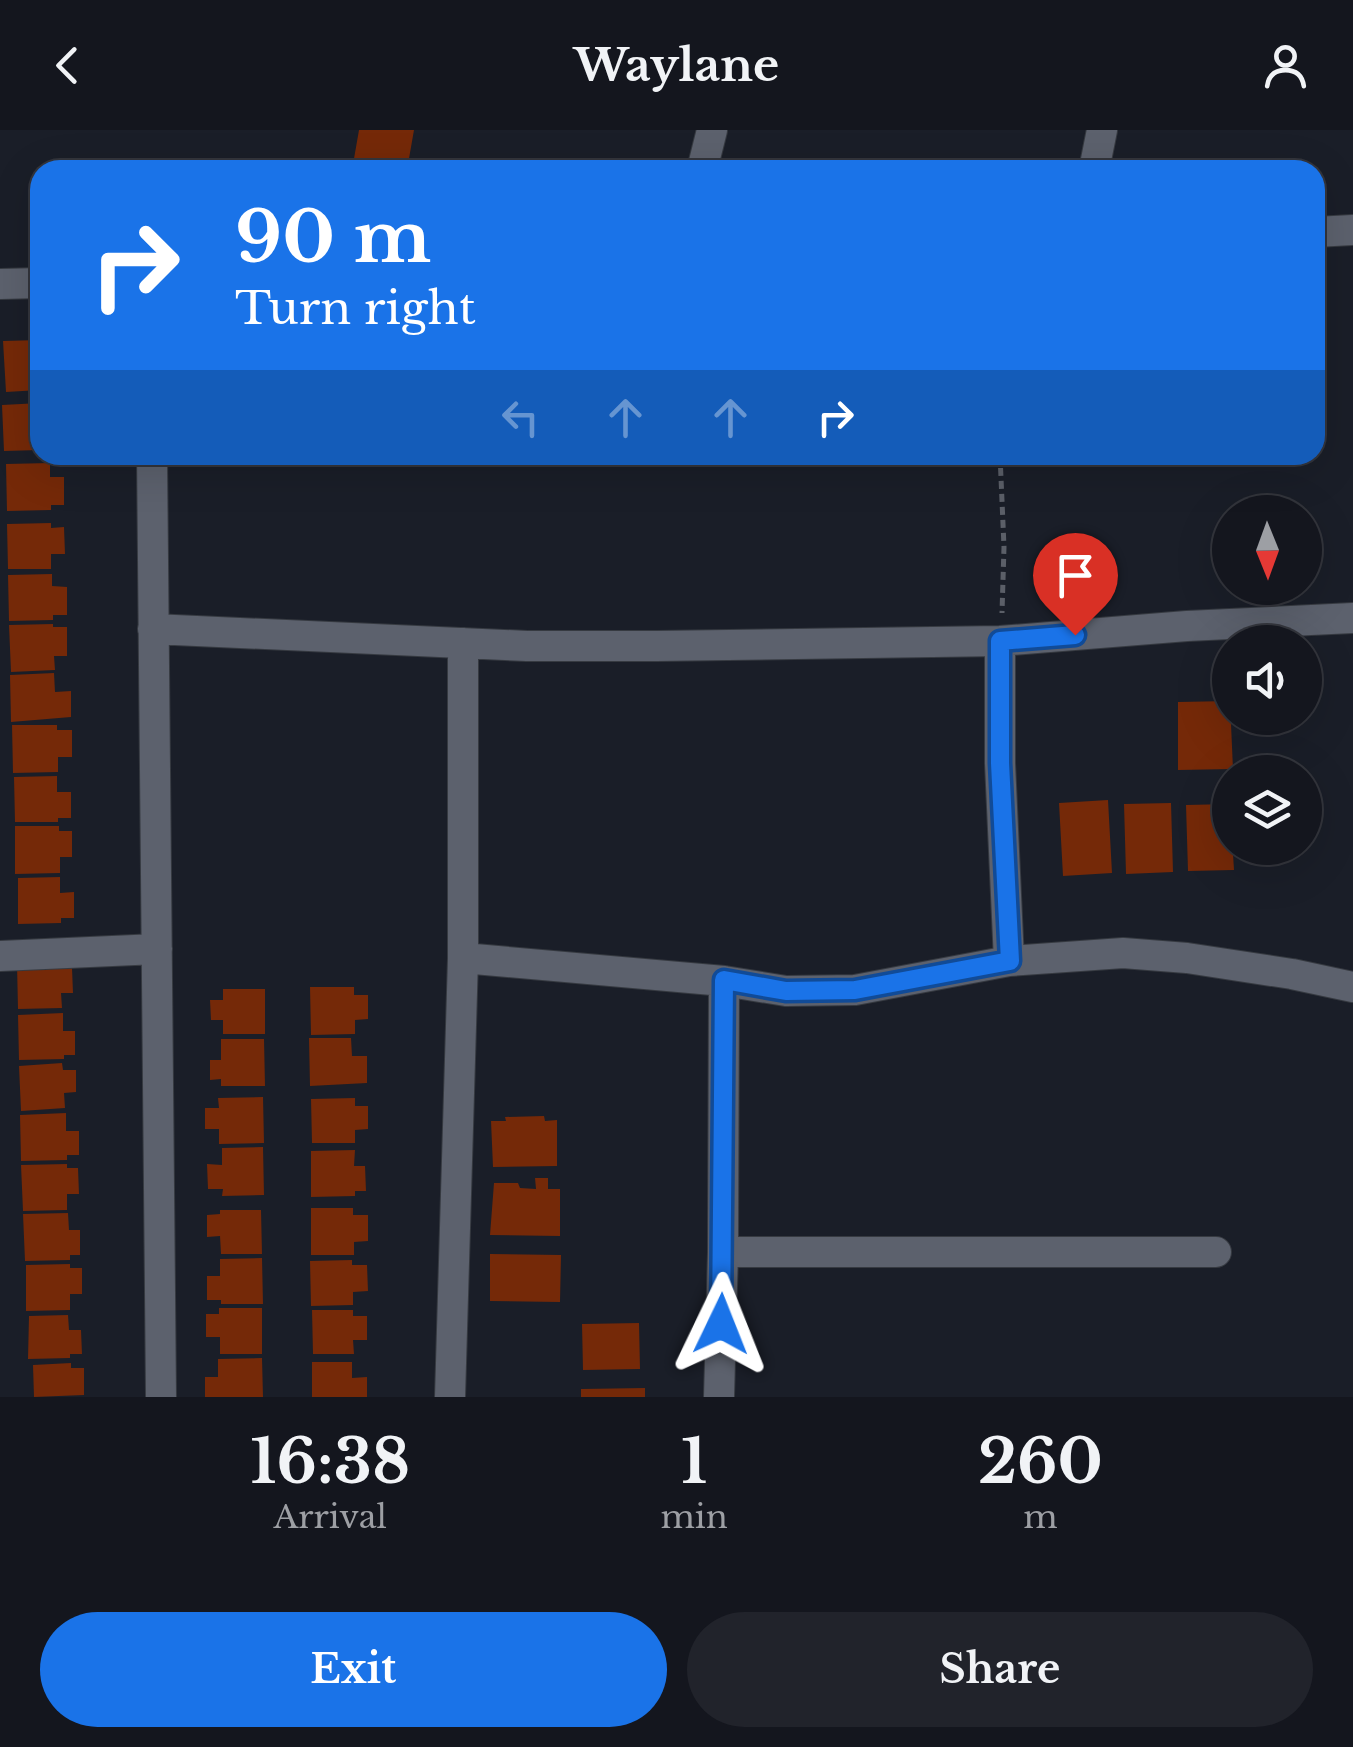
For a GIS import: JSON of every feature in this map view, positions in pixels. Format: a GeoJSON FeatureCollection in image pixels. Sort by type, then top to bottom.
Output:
{"type":"FeatureCollection","features":[{"type":"Feature","properties":{"kind":"street"},"geometry":{"type":"LineString","coordinates":[[704,160],[712,130]]}},
{"type":"Feature","properties":{"kind":"street"},"geometry":{"type":"LineString","coordinates":[[1096,160],[1102,130]]}},
{"type":"Feature","properties":{"kind":"street"},"geometry":{"type":"LineString","coordinates":[[1325,231],[1353,230]]}},
{"type":"Feature","properties":{"kind":"street"},"geometry":{"type":"LineString","coordinates":[[0,284],[30,283]]}},
{"type":"Feature","properties":{"kind":"street"},"geometry":{"type":"LineString","coordinates":[[152,465],[161,1397]]}},
{"type":"Feature","properties":{"kind":"street"},"geometry":{"type":"LineString","coordinates":[[153,630],[462,643],[656,646],[1000,641],[1353,618]]}},
{"type":"Feature","properties":{"kind":"street"},"geometry":{"type":"LineString","coordinates":[[1000,641],[1000,763],[1010,961]]}},
{"type":"Feature","properties":{"kind":"street"},"geometry":{"type":"LineString","coordinates":[[450,1397],[463,958],[462,643]]}},
{"type":"Feature","properties":{"kind":"street"},"geometry":{"type":"LineString","coordinates":[[0,956],[156,949]]}},
{"type":"Feature","properties":{"kind":"street"},"geometry":{"type":"LineString","coordinates":[[463,958],[724,980],[786,991],[855,990],[1010,961],[1123,953],[1272,971],[1353,987]]}},
{"type":"Feature","properties":{"kind":"street"},"geometry":{"type":"LineString","coordinates":[[719,1397],[724,980]]}},
{"type":"Feature","properties":{"kind":"street"},"geometry":{"type":"LineString","coordinates":[[723,1252],[1216,1252]]}},
{"type":"Feature","properties":{"kind":"path"},"geometry":{"type":"LineString","coordinates":[[1000,465],[1004,547],[1000,641]]}},
{"type":"Feature","properties":{"kind":"building"},"geometry":{"type":"Polygon","coordinates":[[[359,130],[414,130],[409,160],[354,160],[359,130]]]}},
{"type":"Feature","properties":{"kind":"building"},"geometry":{"type":"Polygon","coordinates":[[[30,340],[30,391],[6,392],[3,341],[30,340]]]}},
{"type":"Feature","properties":{"kind":"building"},"geometry":{"type":"Polygon","coordinates":[[[30,404],[30,450],[4,451],[2,405],[30,404]]]}},
{"type":"Feature","properties":{"kind":"building"},"geometry":{"type":"Polygon","coordinates":[[[6,464],[50,465],[50,477],[64,477],[64,505],[51,505],[51,510],[7,511],[6,464]]]}},
{"type":"Feature","properties":{"kind":"building"},"geometry":{"type":"Polygon","coordinates":[[[51,523],[51,528],[64,527],[65,554],[51,554],[51,569],[8,569],[7,524],[51,523]]]}},
{"type":"Feature","properties":{"kind":"building"},"geometry":{"type":"Polygon","coordinates":[[[52,574],[52,586],[67,587],[67,615],[53,615],[53,620],[9,621],[8,575],[52,574]]]}},
{"type":"Feature","properties":{"kind":"building"},"geometry":{"type":"Polygon","coordinates":[[[9,625],[67,627],[67,656],[54,656],[55,670],[11,672],[9,625]]]}},
{"type":"Feature","properties":{"kind":"building"},"geometry":{"type":"Polygon","coordinates":[[[54,673],[55,692],[71,691],[71,717],[11,722],[10,675],[54,673]]]}},
{"type":"Feature","properties":{"kind":"building"},"geometry":{"type":"Polygon","coordinates":[[[1212,701],[1212,735],[1232,735],[1232,755],[1212,755],[1212,769],[1178,770],[1178,702],[1212,701]]]}},
{"type":"Feature","properties":{"kind":"building"},"geometry":{"type":"Polygon","coordinates":[[[12,725],[57,725],[57,730],[72,730],[72,757],[58,757],[58,772],[13,773],[12,725]]]}},
{"type":"Feature","properties":{"kind":"building"},"geometry":{"type":"Polygon","coordinates":[[[57,776],[57,792],[71,792],[71,818],[58,818],[58,822],[15,822],[14,777],[57,776]]]}},
{"type":"Feature","properties":{"kind":"building"},"geometry":{"type":"Polygon","coordinates":[[[1108,800],[1112,873],[1063,876],[1059,803],[1108,800]]]}},
{"type":"Feature","properties":{"kind":"building"},"geometry":{"type":"Polygon","coordinates":[[[1171,803],[1173,872],[1126,874],[1124,804],[1171,803]]]}},
{"type":"Feature","properties":{"kind":"building"},"geometry":{"type":"Polygon","coordinates":[[[1212,804],[1212,865],[1234,865],[1234,870],[1188,871],[1186,805],[1212,804]]]}},
{"type":"Feature","properties":{"kind":"building"},"geometry":{"type":"Polygon","coordinates":[[[15,826],[59,826],[59,831],[72,831],[72,857],[60,857],[60,873],[15,874],[15,826]]]}},
{"type":"Feature","properties":{"kind":"building"},"geometry":{"type":"Polygon","coordinates":[[[60,877],[60,893],[74,892],[74,918],[61,918],[61,923],[18,924],[18,878],[60,877]]]}},
{"type":"Feature","properties":{"kind":"building"},"geometry":{"type":"Polygon","coordinates":[[[60,963],[61,969],[72,968],[73,993],[61,993],[62,1008],[18,1009],[17,964],[60,963]]]}},
{"type":"Feature","properties":{"kind":"building"},"geometry":{"type":"Polygon","coordinates":[[[310,987],[354,987],[354,995],[368,995],[368,1019],[355,1020],[355,1034],[311,1035],[310,987]]]}},
{"type":"Feature","properties":{"kind":"building"},"geometry":{"type":"Polygon","coordinates":[[[223,989],[265,989],[265,1034],[223,1034],[223,1020],[211,1020],[210,1000],[223,1000],[223,989]]]}},
{"type":"Feature","properties":{"kind":"building"},"geometry":{"type":"Polygon","coordinates":[[[63,1013],[63,1031],[75,1031],[75,1055],[64,1055],[64,1059],[19,1060],[18,1015],[63,1013]]]}},
{"type":"Feature","properties":{"kind":"building"},"geometry":{"type":"Polygon","coordinates":[[[309,1038],[351,1038],[352,1056],[367,1056],[367,1083],[310,1086],[309,1038]]]}},
{"type":"Feature","properties":{"kind":"building"},"geometry":{"type":"Polygon","coordinates":[[[221,1039],[264,1039],[265,1086],[221,1086],[221,1079],[210,1080],[210,1060],[221,1060],[221,1039]]]}},
{"type":"Feature","properties":{"kind":"building"},"geometry":{"type":"Polygon","coordinates":[[[62,1063],[63,1070],[76,1070],[76,1092],[64,1093],[65,1108],[21,1111],[19,1066],[62,1063]]]}},
{"type":"Feature","properties":{"kind":"building"},"geometry":{"type":"Polygon","coordinates":[[[263,1097],[264,1143],[219,1144],[219,1129],[205,1129],[205,1108],[219,1108],[218,1098],[263,1097]]]}},
{"type":"Feature","properties":{"kind":"building"},"geometry":{"type":"Polygon","coordinates":[[[355,1098],[355,1106],[368,1106],[368,1129],[355,1130],[355,1143],[312,1143],[311,1099],[355,1098]]]}},
{"type":"Feature","properties":{"kind":"building"},"geometry":{"type":"Polygon","coordinates":[[[66,1113],[66,1131],[79,1131],[79,1155],[67,1155],[67,1160],[21,1161],[20,1115],[66,1113]]]}},
{"type":"Feature","properties":{"kind":"building"},"geometry":{"type":"Polygon","coordinates":[[[544,1116],[545,1121],[557,1120],[557,1166],[493,1167],[491,1121],[544,1116]]]}},
{"type":"Feature","properties":{"kind":"building"},"geometry":{"type":"Polygon","coordinates":[[[263,1147],[264,1195],[222,1196],[223,1189],[208,1189],[207,1164],[222,1165],[222,1148],[263,1147]]]}},
{"type":"Feature","properties":{"kind":"building"},"geometry":{"type":"Polygon","coordinates":[[[355,1150],[354,1166],[365,1166],[366,1191],[355,1191],[355,1196],[311,1197],[311,1151],[355,1150]]]}},
{"type":"Feature","properties":{"kind":"building"},"geometry":{"type":"Polygon","coordinates":[[[67,1164],[67,1168],[78,1168],[79,1194],[67,1194],[67,1210],[23,1211],[21,1165],[67,1164]]]}},
{"type":"Feature","properties":{"kind":"building"},"geometry":{"type":"Polygon","coordinates":[[[535,1178],[548,1178],[548,1189],[560,1189],[560,1236],[490,1235],[494,1183],[518,1183],[520,1188],[536,1189],[535,1178]]]}},
{"type":"Feature","properties":{"kind":"building"},"geometry":{"type":"Polygon","coordinates":[[[311,1208],[353,1208],[353,1215],[368,1215],[368,1241],[354,1242],[354,1255],[311,1255],[311,1208]]]}},
{"type":"Feature","properties":{"kind":"building"},"geometry":{"type":"Polygon","coordinates":[[[220,1210],[261,1210],[262,1254],[221,1254],[220,1236],[207,1237],[207,1215],[220,1214],[220,1210]]]}},
{"type":"Feature","properties":{"kind":"building"},"geometry":{"type":"Polygon","coordinates":[[[68,1213],[69,1230],[80,1230],[80,1255],[70,1255],[70,1260],[25,1261],[23,1214],[68,1213]]]}},
{"type":"Feature","properties":{"kind":"building"},"geometry":{"type":"Polygon","coordinates":[[[490,1254],[561,1255],[560,1302],[490,1301],[490,1254]]]}},
{"type":"Feature","properties":{"kind":"building"},"geometry":{"type":"Polygon","coordinates":[[[262,1258],[263,1304],[207,1300],[207,1276],[220,1276],[220,1259],[262,1258]]]}},
{"type":"Feature","properties":{"kind":"building"},"geometry":{"type":"Polygon","coordinates":[[[352,1260],[352,1265],[367,1265],[368,1291],[353,1292],[353,1305],[311,1306],[310,1261],[352,1260]]]}},
{"type":"Feature","properties":{"kind":"building"},"geometry":{"type":"Polygon","coordinates":[[[70,1264],[70,1268],[82,1268],[82,1294],[70,1294],[70,1310],[26,1311],[26,1265],[70,1264]]]}},
{"type":"Feature","properties":{"kind":"building"},"geometry":{"type":"Polygon","coordinates":[[[219,1308],[262,1308],[262,1354],[220,1354],[220,1337],[206,1337],[206,1314],[219,1314],[219,1308]]]}},
{"type":"Feature","properties":{"kind":"building"},"geometry":{"type":"Polygon","coordinates":[[[312,1310],[353,1310],[353,1316],[367,1316],[367,1340],[353,1340],[354,1354],[313,1354],[312,1310]]]}},
{"type":"Feature","properties":{"kind":"building"},"geometry":{"type":"Polygon","coordinates":[[[68,1315],[69,1330],[81,1330],[82,1354],[28,1359],[29,1316],[68,1315]]]}},
{"type":"Feature","properties":{"kind":"building"},"geometry":{"type":"Polygon","coordinates":[[[639,1323],[640,1369],[583,1370],[582,1324],[639,1323]]]}},
{"type":"Feature","properties":{"kind":"building"},"geometry":{"type":"Polygon","coordinates":[[[262,1358],[263,1397],[205,1397],[205,1377],[218,1377],[218,1359],[262,1358]]]}},
{"type":"Feature","properties":{"kind":"building"},"geometry":{"type":"Polygon","coordinates":[[[312,1362],[352,1362],[352,1378],[367,1377],[367,1397],[312,1397],[312,1362]]]}},
{"type":"Feature","properties":{"kind":"building"},"geometry":{"type":"Polygon","coordinates":[[[71,1363],[71,1368],[84,1368],[84,1395],[34,1397],[33,1365],[71,1363]]]}},
{"type":"Feature","properties":{"kind":"building"},"geometry":{"type":"Polygon","coordinates":[[[645,1388],[645,1397],[581,1397],[581,1389],[645,1388]]]}},
{"type":"Feature","properties":{"kind":"route"},"geometry":{"type":"LineString","coordinates":[[721,1324],[724,980],[786,991],[855,990],[1010,961],[1000,763],[1000,641],[1075,635]]}}]}
